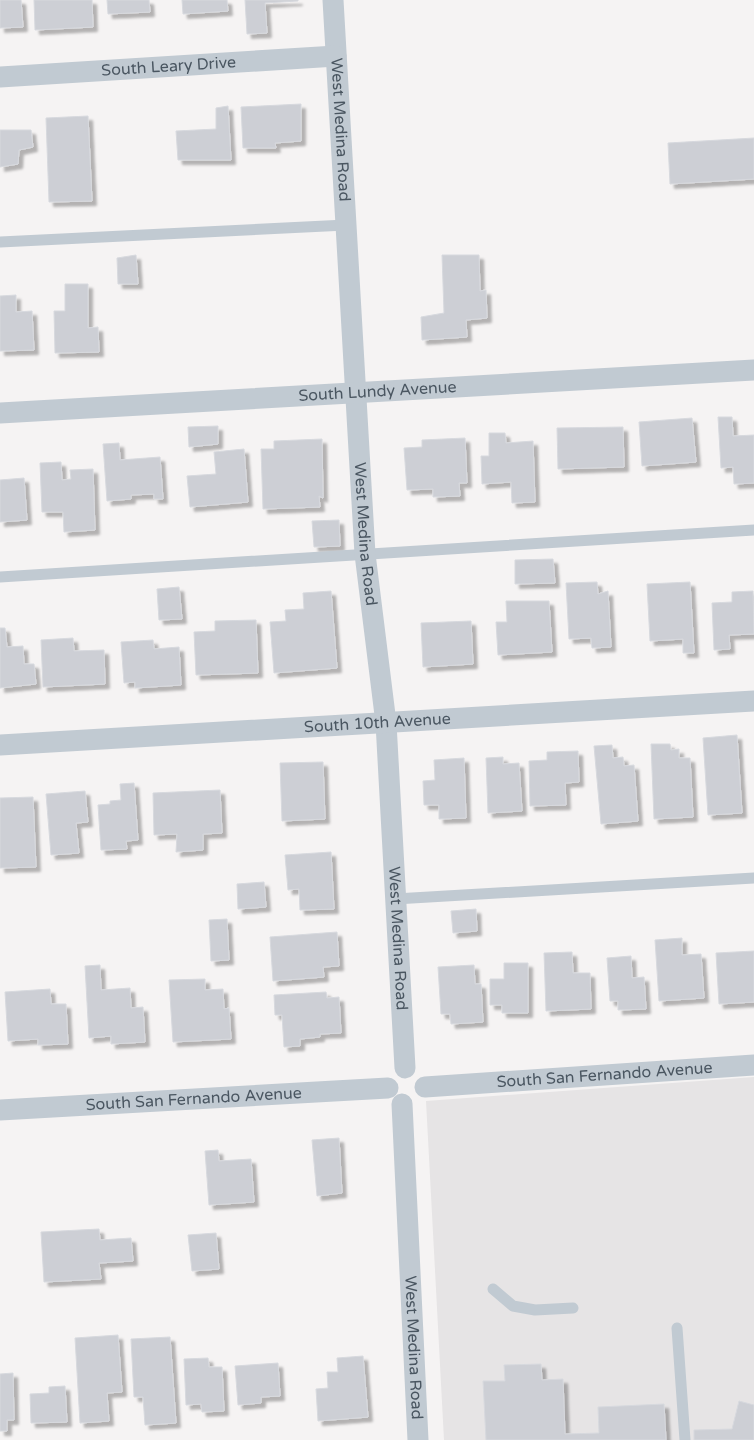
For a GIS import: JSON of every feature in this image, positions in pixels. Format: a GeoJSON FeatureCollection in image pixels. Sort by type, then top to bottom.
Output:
{"type":"FeatureCollection","features":[{"type":"Feature","properties":{"kind":"street","name":"West Medina Road"},"geometry":{"type":"LineString","coordinates":[[333,0],[365,554],[386,722],[406,1068]]}},
{"type":"Feature","properties":{"kind":"street","name":"South Leary Drive"},"geometry":{"type":"LineString","coordinates":[[0,77],[336,56]]}},
{"type":"Feature","properties":{"kind":"street","name":"South Lundy Avenue"},"geometry":{"type":"LineString","coordinates":[[0,413],[754,370]]}},
{"type":"Feature","properties":{"kind":"street","name":"South 10th Avenue"},"geometry":{"type":"LineString","coordinates":[[0,745],[754,701]]}},
{"type":"Feature","properties":{"kind":"street","name":"South San Fernando Avenue"},"geometry":{"type":"LineString","coordinates":[[425,1087],[754,1065]]}},
{"type":"Feature","properties":{"kind":"street"},"geometry":{"type":"LineString","coordinates":[[406,1068],[412,1069],[421,1076],[425,1087],[416,1102],[402,1104],[393,1099],[388,1088],[388,1082],[395,1072],[406,1068]]}},
{"type":"Feature","properties":{"kind":"street","name":"South San Fernando Avenue"},"geometry":{"type":"LineString","coordinates":[[0,1110],[388,1088]]}},
{"type":"Feature","properties":{"kind":"street","name":"West Medina Road"},"geometry":{"type":"LineString","coordinates":[[402,1104],[418,1440]]}},
{"type":"Feature","properties":{"kind":"lane"},"geometry":{"type":"LineString","coordinates":[[0,242],[346,225]]}},
{"type":"Feature","properties":{"kind":"lane"},"geometry":{"type":"LineString","coordinates":[[0,577],[754,530]]}},
{"type":"Feature","properties":{"kind":"lane"},"geometry":{"type":"LineString","coordinates":[[395,899],[754,878]]}},
{"type":"Feature","properties":{"kind":"lane"},"geometry":{"type":"LineString","coordinates":[[493,1289],[513,1306],[535,1310],[573,1308]]}},
{"type":"Feature","properties":{"kind":"lane"},"geometry":{"type":"LineString","coordinates":[[677,1328],[684,1440]]}},
{"type":"Feature","properties":{"kind":"shaded area"},"geometry":{"type":"Polygon","coordinates":[[[754,1077],[754,1440],[444,1440],[426,1101],[754,1077]]]}},
{"type":"Feature","properties":{"kind":"building"},"geometry":{"type":"Polygon","coordinates":[[[0,0],[21,0],[23,27],[0,28],[0,0]]]}},
{"type":"Feature","properties":{"kind":"building"},"geometry":{"type":"Polygon","coordinates":[[[34,0],[92,0],[93,27],[35,30],[34,0]]]}},
{"type":"Feature","properties":{"kind":"building"},"geometry":{"type":"Polygon","coordinates":[[[107,0],[149,0],[150,12],[108,14],[107,0]]]}},
{"type":"Feature","properties":{"kind":"building"},"geometry":{"type":"Polygon","coordinates":[[[182,0],[227,0],[228,11],[183,14],[182,0]]]}},
{"type":"Feature","properties":{"kind":"building"},"geometry":{"type":"Polygon","coordinates":[[[245,0],[298,1],[265,3],[267,33],[247,34],[245,0]]]}},
{"type":"Feature","properties":{"kind":"building"},"geometry":{"type":"Polygon","coordinates":[[[301,104],[301,141],[275,143],[276,148],[243,148],[241,107],[301,104]]]}},
{"type":"Feature","properties":{"kind":"building"},"geometry":{"type":"Polygon","coordinates":[[[228,106],[231,160],[178,160],[176,131],[216,129],[216,108],[228,106]]]}},
{"type":"Feature","properties":{"kind":"building"},"geometry":{"type":"Polygon","coordinates":[[[88,116],[92,201],[49,202],[46,118],[88,116]]]}},
{"type":"Feature","properties":{"kind":"building"},"geometry":{"type":"Polygon","coordinates":[[[0,130],[31,130],[33,147],[19,150],[18,164],[0,167],[0,130]]]}},
{"type":"Feature","properties":{"kind":"building"},"geometry":{"type":"Polygon","coordinates":[[[754,138],[754,179],[670,184],[668,143],[754,138]]]}},
{"type":"Feature","properties":{"kind":"building"},"geometry":{"type":"Polygon","coordinates":[[[136,255],[138,284],[118,284],[117,258],[136,255]]]}},
{"type":"Feature","properties":{"kind":"building"},"geometry":{"type":"Polygon","coordinates":[[[442,255],[479,255],[480,291],[486,290],[487,318],[466,320],[467,337],[422,340],[421,317],[444,313],[442,255]]]}},
{"type":"Feature","properties":{"kind":"building"},"geometry":{"type":"Polygon","coordinates":[[[65,284],[88,284],[88,328],[98,327],[99,352],[55,353],[54,311],[65,311],[65,284]]]}},
{"type":"Feature","properties":{"kind":"building"},"geometry":{"type":"Polygon","coordinates":[[[16,295],[16,312],[32,311],[34,350],[0,351],[0,296],[16,295]]]}},
{"type":"Feature","properties":{"kind":"building"},"geometry":{"type":"Polygon","coordinates":[[[718,417],[732,417],[733,436],[754,435],[754,483],[734,484],[733,467],[721,468],[718,417]]]}},
{"type":"Feature","properties":{"kind":"building"},"geometry":{"type":"Polygon","coordinates":[[[692,418],[696,462],[642,466],[639,422],[692,418]]]}},
{"type":"Feature","properties":{"kind":"building"},"geometry":{"type":"Polygon","coordinates":[[[218,426],[218,444],[189,447],[188,427],[218,426]]]}},
{"type":"Feature","properties":{"kind":"building"},"geometry":{"type":"Polygon","coordinates":[[[623,427],[624,467],[558,469],[557,428],[623,427]]]}},
{"type":"Feature","properties":{"kind":"building"},"geometry":{"type":"Polygon","coordinates":[[[489,433],[505,433],[506,443],[533,441],[535,502],[512,503],[511,482],[482,484],[481,456],[489,456],[489,433]]]}},
{"type":"Feature","properties":{"kind":"building"},"geometry":{"type":"Polygon","coordinates":[[[465,438],[467,483],[459,483],[460,496],[433,497],[433,489],[407,490],[404,448],[422,447],[422,440],[465,438]]]}},
{"type":"Feature","properties":{"kind":"building"},"geometry":{"type":"Polygon","coordinates":[[[322,439],[323,498],[319,496],[320,507],[263,509],[261,449],[274,449],[274,441],[322,439]]]}},
{"type":"Feature","properties":{"kind":"building"},"geometry":{"type":"Polygon","coordinates":[[[119,443],[120,460],[160,457],[163,499],[154,499],[154,494],[131,495],[131,499],[107,501],[103,444],[119,443]]]}},
{"type":"Feature","properties":{"kind":"building"},"geometry":{"type":"Polygon","coordinates":[[[244,449],[248,502],[190,507],[187,476],[216,474],[214,452],[244,449]]]}},
{"type":"Feature","properties":{"kind":"building"},"geometry":{"type":"Polygon","coordinates":[[[61,462],[62,480],[71,479],[70,470],[93,469],[95,530],[64,532],[63,512],[42,512],[40,463],[61,462]]]}},
{"type":"Feature","properties":{"kind":"building"},"geometry":{"type":"Polygon","coordinates":[[[24,478],[27,520],[0,522],[0,480],[24,478]]]}},
{"type":"Feature","properties":{"kind":"building"},"geometry":{"type":"Polygon","coordinates":[[[339,520],[340,546],[314,547],[312,521],[339,520]]]}},
{"type":"Feature","properties":{"kind":"building"},"geometry":{"type":"Polygon","coordinates":[[[553,559],[555,583],[515,584],[515,560],[553,559]]]}},
{"type":"Feature","properties":{"kind":"building"},"geometry":{"type":"Polygon","coordinates":[[[597,582],[598,594],[608,591],[611,647],[592,648],[591,638],[569,639],[566,583],[597,582]]]}},
{"type":"Feature","properties":{"kind":"building"},"geometry":{"type":"Polygon","coordinates":[[[690,582],[694,653],[683,653],[683,639],[650,641],[647,584],[690,582]]]}},
{"type":"Feature","properties":{"kind":"building"},"geometry":{"type":"Polygon","coordinates":[[[179,587],[182,619],[159,620],[157,589],[179,587]]]}},
{"type":"Feature","properties":{"kind":"building"},"geometry":{"type":"Polygon","coordinates":[[[331,591],[337,668],[274,673],[270,622],[286,621],[285,610],[304,609],[303,593],[331,591]]]}},
{"type":"Feature","properties":{"kind":"building"},"geometry":{"type":"Polygon","coordinates":[[[753,591],[754,634],[729,635],[730,649],[714,650],[712,603],[732,602],[732,592],[753,591]]]}},
{"type":"Feature","properties":{"kind":"building"},"geometry":{"type":"Polygon","coordinates":[[[506,601],[549,601],[552,652],[498,655],[496,622],[507,622],[506,601]]]}},
{"type":"Feature","properties":{"kind":"building"},"geometry":{"type":"Polygon","coordinates":[[[256,620],[258,673],[196,675],[194,632],[215,631],[215,621],[256,620]]]}},
{"type":"Feature","properties":{"kind":"building"},"geometry":{"type":"Polygon","coordinates":[[[471,621],[473,664],[423,667],[421,623],[471,621]]]}},
{"type":"Feature","properties":{"kind":"building"},"geometry":{"type":"Polygon","coordinates":[[[0,628],[5,628],[7,647],[23,646],[24,664],[34,664],[36,684],[0,688],[0,628]]]}},
{"type":"Feature","properties":{"kind":"building"},"geometry":{"type":"Polygon","coordinates":[[[73,638],[74,651],[104,650],[105,684],[43,687],[41,640],[73,638]]]}},
{"type":"Feature","properties":{"kind":"building"},"geometry":{"type":"Polygon","coordinates":[[[153,640],[154,649],[179,647],[181,685],[135,688],[135,682],[124,683],[121,642],[153,640]]]}},
{"type":"Feature","properties":{"kind":"building"},"geometry":{"type":"Polygon","coordinates":[[[737,735],[742,813],[708,815],[703,738],[737,735]]]}},
{"type":"Feature","properties":{"kind":"building"},"geometry":{"type":"Polygon","coordinates":[[[651,744],[670,744],[671,750],[679,749],[679,758],[690,758],[693,817],[654,819],[651,744]]]}},
{"type":"Feature","properties":{"kind":"building"},"geometry":{"type":"Polygon","coordinates":[[[612,745],[613,758],[623,757],[624,766],[634,765],[638,821],[601,824],[594,746],[612,745]]]}},
{"type":"Feature","properties":{"kind":"building"},"geometry":{"type":"Polygon","coordinates":[[[578,751],[579,782],[565,783],[566,805],[530,806],[529,761],[547,760],[547,752],[578,751]]]}},
{"type":"Feature","properties":{"kind":"building"},"geometry":{"type":"Polygon","coordinates":[[[503,757],[503,764],[519,763],[522,811],[488,813],[486,758],[503,757]]]}},
{"type":"Feature","properties":{"kind":"building"},"geometry":{"type":"Polygon","coordinates":[[[464,758],[466,818],[439,819],[439,805],[424,805],[423,781],[435,780],[434,760],[464,758]]]}},
{"type":"Feature","properties":{"kind":"building"},"geometry":{"type":"Polygon","coordinates":[[[323,762],[325,819],[282,821],[280,763],[323,762]]]}},
{"type":"Feature","properties":{"kind":"building"},"geometry":{"type":"Polygon","coordinates":[[[134,783],[138,840],[126,841],[127,849],[101,850],[98,805],[110,804],[110,801],[121,800],[120,784],[134,783]]]}},
{"type":"Feature","properties":{"kind":"building"},"geometry":{"type":"Polygon","coordinates":[[[220,790],[222,833],[203,834],[203,850],[176,852],[177,834],[154,835],[153,793],[220,790]]]}},
{"type":"Feature","properties":{"kind":"building"},"geometry":{"type":"Polygon","coordinates":[[[85,791],[88,822],[76,823],[79,853],[51,855],[46,794],[85,791]]]}},
{"type":"Feature","properties":{"kind":"building"},"geometry":{"type":"Polygon","coordinates":[[[33,797],[36,867],[0,868],[0,798],[33,797]]]}},
{"type":"Feature","properties":{"kind":"building"},"geometry":{"type":"Polygon","coordinates":[[[331,852],[334,909],[300,910],[299,889],[288,890],[285,855],[331,852]]]}},
{"type":"Feature","properties":{"kind":"building"},"geometry":{"type":"Polygon","coordinates":[[[264,882],[266,907],[238,909],[237,884],[264,882]]]}},
{"type":"Feature","properties":{"kind":"building"},"geometry":{"type":"Polygon","coordinates":[[[476,909],[477,931],[453,933],[451,911],[476,909]]]}},
{"type":"Feature","properties":{"kind":"building"},"geometry":{"type":"Polygon","coordinates":[[[227,919],[229,960],[211,961],[209,920],[227,919]]]}},
{"type":"Feature","properties":{"kind":"building"},"geometry":{"type":"Polygon","coordinates":[[[337,932],[339,966],[323,967],[324,977],[273,981],[270,937],[337,932]]]}},
{"type":"Feature","properties":{"kind":"building"},"geometry":{"type":"Polygon","coordinates":[[[682,938],[682,955],[701,954],[704,998],[659,1001],[655,940],[682,938]]]}},
{"type":"Feature","properties":{"kind":"building"},"geometry":{"type":"Polygon","coordinates":[[[754,951],[754,1002],[719,1004],[716,953],[754,951]]]}},
{"type":"Feature","properties":{"kind":"building"},"geometry":{"type":"Polygon","coordinates":[[[572,952],[573,973],[590,973],[591,1009],[546,1011],[544,953],[572,952]]]}},
{"type":"Feature","properties":{"kind":"building"},"geometry":{"type":"Polygon","coordinates":[[[631,956],[632,978],[644,977],[646,1009],[618,1010],[618,1001],[610,1001],[607,958],[631,956]]]}},
{"type":"Feature","properties":{"kind":"building"},"geometry":{"type":"Polygon","coordinates":[[[504,963],[528,963],[528,1013],[502,1013],[502,1005],[490,1005],[490,979],[504,979],[504,963]]]}},
{"type":"Feature","properties":{"kind":"building"},"geometry":{"type":"Polygon","coordinates":[[[100,965],[101,990],[130,988],[131,1008],[143,1007],[145,1042],[111,1044],[111,1036],[89,1038],[85,966],[100,965]]]}},
{"type":"Feature","properties":{"kind":"building"},"geometry":{"type":"Polygon","coordinates":[[[474,965],[475,984],[481,984],[483,1022],[451,1024],[450,1014],[441,1014],[438,967],[474,965]]]}},
{"type":"Feature","properties":{"kind":"building"},"geometry":{"type":"Polygon","coordinates":[[[205,979],[205,990],[223,989],[224,1009],[229,1008],[231,1039],[173,1042],[169,980],[205,979]]]}},
{"type":"Feature","properties":{"kind":"building"},"geometry":{"type":"Polygon","coordinates":[[[50,989],[51,1004],[66,1004],[68,1044],[38,1045],[38,1039],[8,1041],[5,992],[50,989]]]}},
{"type":"Feature","properties":{"kind":"building"},"geometry":{"type":"Polygon","coordinates":[[[326,992],[327,998],[339,997],[341,1033],[320,1034],[320,1037],[300,1039],[300,1046],[284,1047],[282,1015],[275,1015],[274,995],[326,992]]]}},
{"type":"Feature","properties":{"kind":"building"},"geometry":{"type":"Polygon","coordinates":[[[339,1138],[342,1193],[317,1196],[312,1140],[339,1138]]]}},
{"type":"Feature","properties":{"kind":"building"},"geometry":{"type":"Polygon","coordinates":[[[218,1150],[219,1161],[251,1159],[254,1202],[209,1205],[205,1151],[218,1150]]]}},
{"type":"Feature","properties":{"kind":"building"},"geometry":{"type":"Polygon","coordinates":[[[99,1229],[100,1240],[131,1238],[133,1261],[99,1263],[101,1279],[44,1282],[41,1232],[99,1229]]]}},
{"type":"Feature","properties":{"kind":"building"},"geometry":{"type":"Polygon","coordinates":[[[216,1233],[219,1269],[192,1271],[188,1235],[216,1233]]]}},
{"type":"Feature","properties":{"kind":"building"},"geometry":{"type":"Polygon","coordinates":[[[118,1335],[122,1392],[107,1393],[109,1421],[80,1423],[75,1338],[118,1335]]]}},
{"type":"Feature","properties":{"kind":"building"},"geometry":{"type":"Polygon","coordinates":[[[170,1337],[176,1423],[145,1425],[143,1397],[134,1397],[131,1339],[170,1337]]]}},
{"type":"Feature","properties":{"kind":"building"},"geometry":{"type":"Polygon","coordinates":[[[363,1356],[368,1417],[318,1421],[316,1389],[328,1388],[327,1372],[338,1372],[337,1358],[363,1356]]]}},
{"type":"Feature","properties":{"kind":"building"},"geometry":{"type":"Polygon","coordinates":[[[208,1358],[209,1367],[222,1367],[224,1411],[202,1412],[201,1404],[186,1405],[184,1359],[208,1358]]]}},
{"type":"Feature","properties":{"kind":"building"},"geometry":{"type":"Polygon","coordinates":[[[278,1363],[280,1396],[261,1397],[261,1403],[238,1405],[235,1366],[278,1363]]]}},
{"type":"Feature","properties":{"kind":"building"},"geometry":{"type":"Polygon","coordinates":[[[541,1364],[542,1380],[563,1379],[565,1434],[599,1433],[598,1407],[664,1404],[666,1440],[486,1440],[483,1381],[505,1381],[504,1365],[541,1364]]]}},
{"type":"Feature","properties":{"kind":"building"},"geometry":{"type":"Polygon","coordinates":[[[13,1373],[14,1420],[7,1420],[7,1431],[0,1431],[0,1374],[13,1373]]]}},
{"type":"Feature","properties":{"kind":"building"},"geometry":{"type":"Polygon","coordinates":[[[65,1386],[67,1422],[31,1423],[30,1394],[49,1393],[49,1387],[65,1386]]]}},
{"type":"Feature","properties":{"kind":"building"},"geometry":{"type":"Polygon","coordinates":[[[739,1401],[754,1405],[754,1440],[694,1440],[694,1430],[732,1429],[739,1401]]]}}]}
